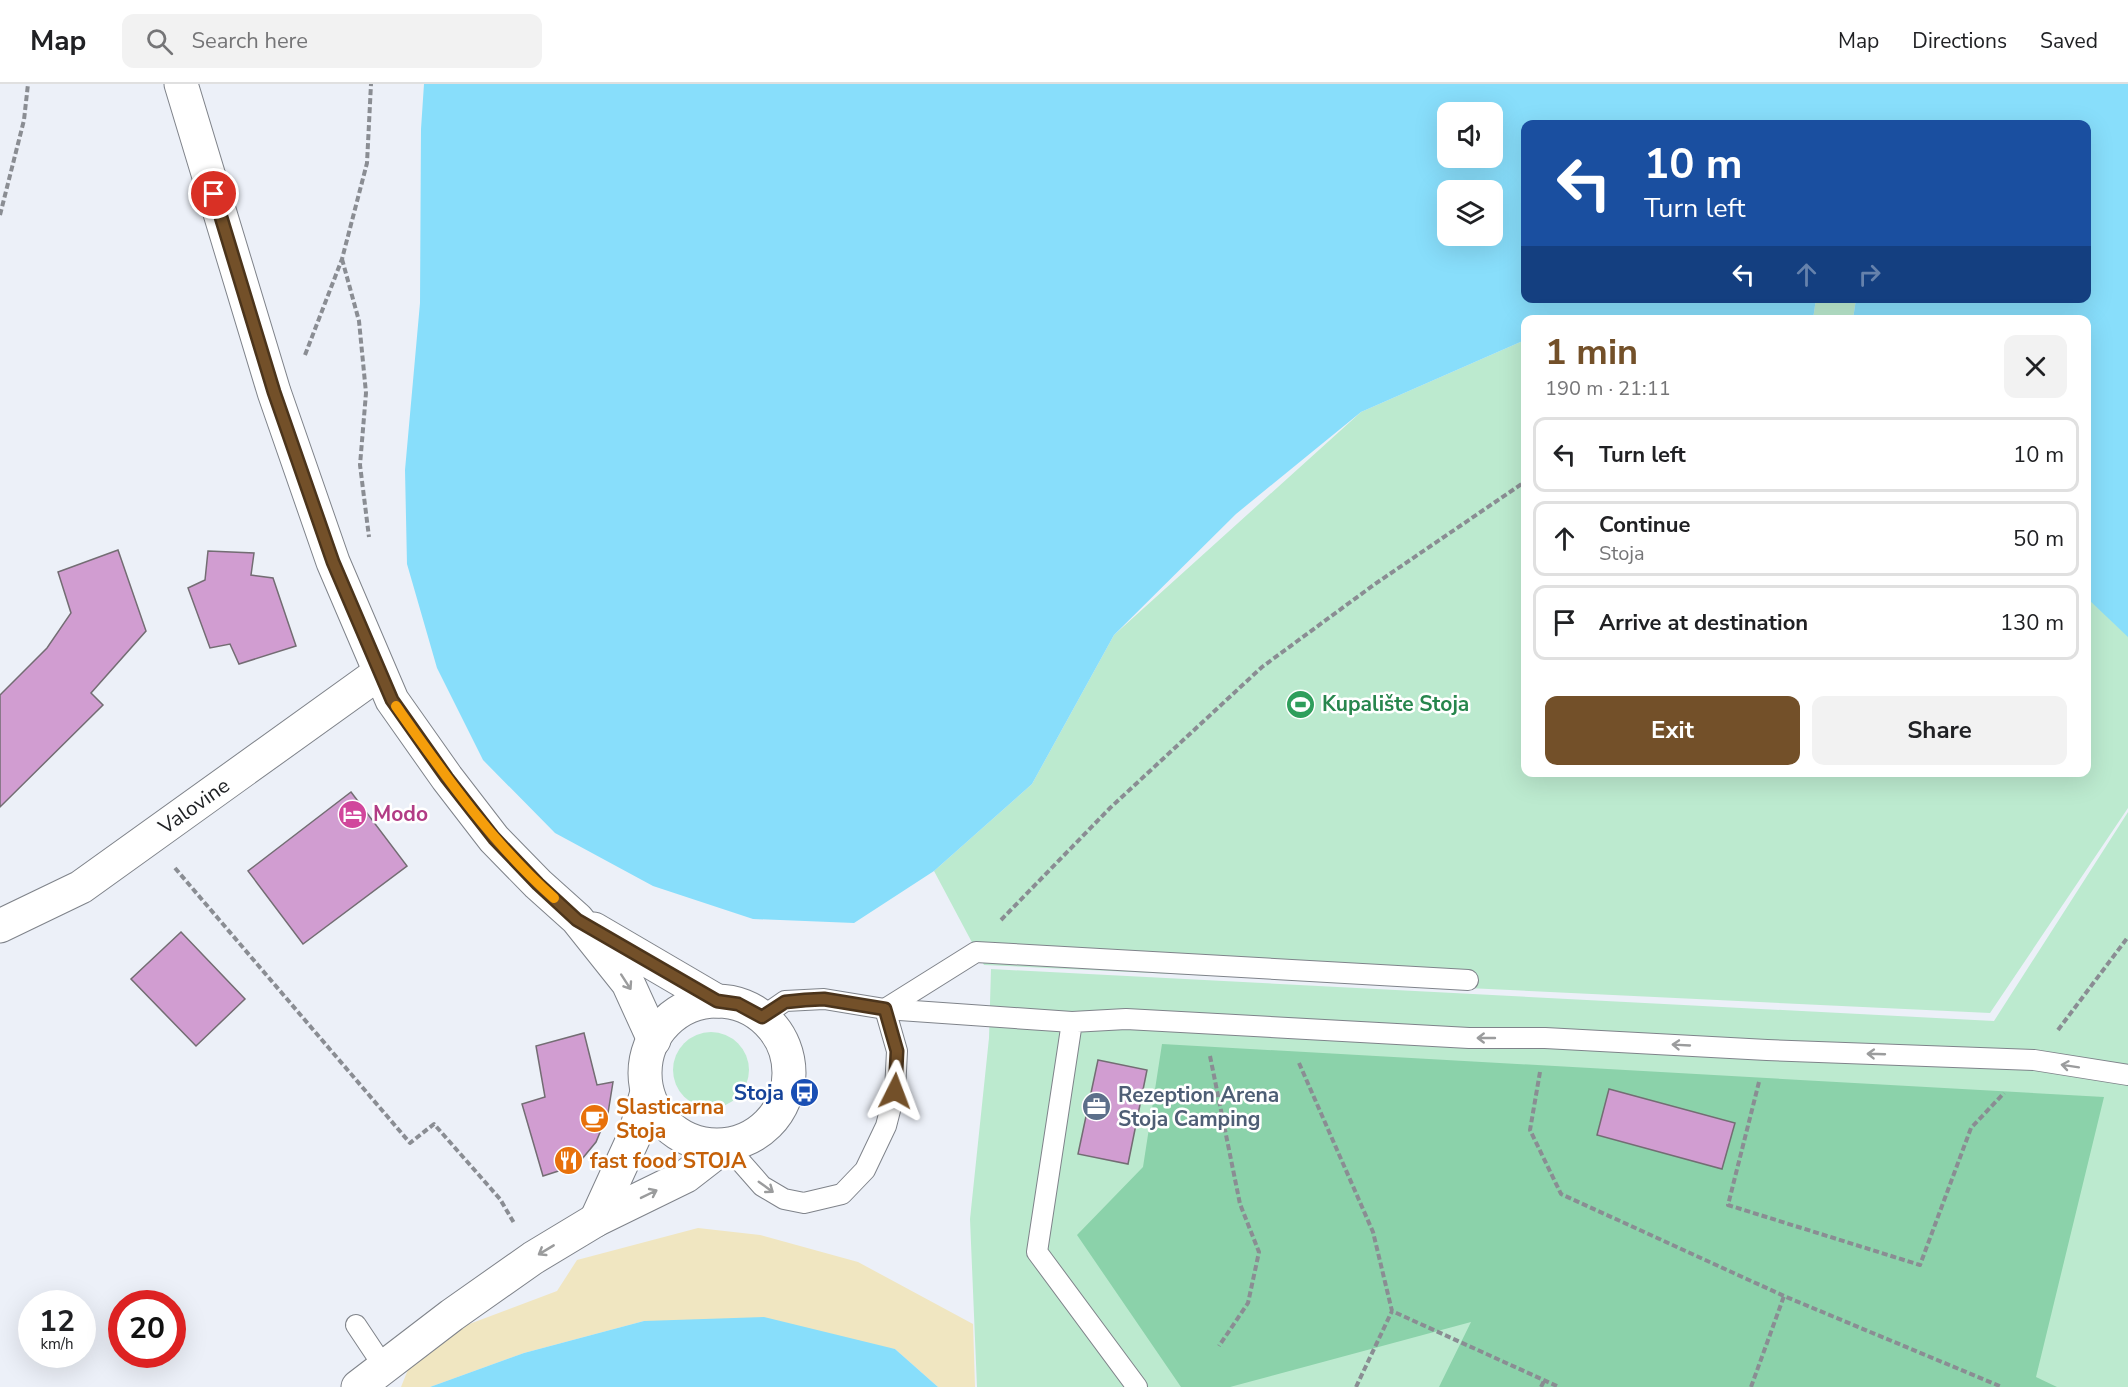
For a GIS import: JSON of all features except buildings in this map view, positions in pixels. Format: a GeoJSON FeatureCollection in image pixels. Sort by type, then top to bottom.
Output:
{"type":"FeatureCollection","features":[{"type":"Feature","properties":{"kind":"main road"},"geometry":{"type":"LineString","coordinates":[[181,84],[274,392],[333,562],[392,700],[447,778],[494,838],[577,920],[628,983],[654,1040]]}},
{"type":"Feature","properties":{"kind":"main road","name":"Valovine"},"geometry":{"type":"LineString","coordinates":[[0,926],[81,887],[380,673]]}},
{"type":"Feature","properties":{"kind":"main road"},"geometry":{"type":"LineString","coordinates":[[577,920],[717,1001]]}},
{"type":"Feature","properties":{"kind":"main road"},"geometry":{"type":"LineString","coordinates":[[358,1387],[533,1258],[596,1220],[686,1176],[726,1145],[749,1137],[768,1124],[782,1104],[789,1080],[787,1057],[783,1046],[778,1035],[762,1017],[738,1004],[717,1001],[695,1005],[675,1014],[659,1029],[649,1049],[645,1071],[647,1092],[656,1111],[669,1127],[686,1138],[706,1144],[726,1145]]}},
{"type":"Feature","properties":{"kind":"main road"},"geometry":{"type":"LineString","coordinates":[[596,1220],[634,1137],[647,1092]]}},
{"type":"Feature","properties":{"kind":"lane"},"geometry":{"type":"LineString","coordinates":[[885,1009],[976,952],[1468,980]]}},
{"type":"Feature","properties":{"kind":"lane"},"geometry":{"type":"LineString","coordinates":[[762,1017],[785,1002],[824,999],[885,1009],[1072,1022],[1126,1019],[1469,1038],[1545,1038],[1767,1050],[2034,1060],[2128,1075]]}},
{"type":"Feature","properties":{"kind":"lane"},"geometry":{"type":"LineString","coordinates":[[726,1145],[762,1186],[783,1199],[804,1203],[842,1194],[865,1170],[886,1126],[895,1091],[897,1051],[885,1009]]}},
{"type":"Feature","properties":{"kind":"lane"},"geometry":{"type":"LineString","coordinates":[[1072,1022],[1037,1252],[1137,1387]]}},
{"type":"Feature","properties":{"kind":"lane"},"geometry":{"type":"LineString","coordinates":[[356,1325],[384,1367]]}},
{"type":"Feature","properties":{"kind":"path"},"geometry":{"type":"LineString","coordinates":[[0,215],[24,120],[28,84]]}},
{"type":"Feature","properties":{"kind":"path"},"geometry":{"type":"LineString","coordinates":[[274,392],[302,361],[342,260],[367,163],[371,84]]}},
{"type":"Feature","properties":{"kind":"path"},"geometry":{"type":"LineString","coordinates":[[342,260],[359,321],[366,393],[360,465],[370,540]]}},
{"type":"Feature","properties":{"kind":"path"},"geometry":{"type":"LineString","coordinates":[[976,952],[1003,917],[1110,808],[1262,667],[1375,584],[1521,484]]}},
{"type":"Feature","properties":{"kind":"path"},"geometry":{"type":"LineString","coordinates":[[149,838],[410,1143],[434,1124],[500,1199],[533,1258]]}},
{"type":"Feature","properties":{"kind":"path"},"geometry":{"type":"LineString","coordinates":[[1767,1050],[1728,1205],[1920,1265],[1971,1128],[2034,1060],[2128,937]]}},
{"type":"Feature","properties":{"kind":"path"},"geometry":{"type":"LineString","coordinates":[[1204,1023],[1240,1204],[1259,1252],[1248,1303],[1220,1346]]}},
{"type":"Feature","properties":{"kind":"path"},"geometry":{"type":"LineString","coordinates":[[1284,1028],[1373,1232],[1392,1311],[1356,1387]]}},
{"type":"Feature","properties":{"kind":"path"},"geometry":{"type":"LineString","coordinates":[[1545,1038],[1530,1130],[1561,1194],[1784,1296],[2002,1387]]}},
{"type":"Feature","properties":{"kind":"path"},"geometry":{"type":"LineString","coordinates":[[1751,1387],[1784,1296]]}},
{"type":"Feature","properties":{"kind":"path"},"geometry":{"type":"LineString","coordinates":[[1392,1311],[1559,1387]]}},
{"type":"Feature","properties":{"kind":"path"},"geometry":{"type":"LineString","coordinates":[[1541,1387],[1544,1381]]}},
{"type":"Feature","properties":{"kind":"green space"},"geometry":{"type":"Polygon","coordinates":[[[1815,303],[1855,303],[1854,315],[1814,315],[1815,303]]]}},
{"type":"Feature","properties":{"kind":"green space","name":"Kupalište Stoja"},"geometry":{"type":"Polygon","coordinates":[[[1521,342],[1521,777],[2091,777],[2091,601],[2128,636],[2128,808],[1990,1013],[984,965],[934,871],[1032,784],[1114,635],[1361,412],[1521,342]]]}},
{"type":"Feature","properties":{"kind":"green space"},"geometry":{"type":"Polygon","coordinates":[[[2128,812],[2128,1387],[977,1387],[970,1219],[989,1038],[991,969],[1994,1021],[2128,812]]]}},
{"type":"Feature","properties":{"kind":"green space"},"geometry":{"type":"Polygon","coordinates":[[[704,1032],[718,1032],[732,1038],[743,1049],[749,1063],[746,1085],[738,1097],[718,1108],[704,1108],[690,1102],[679,1091],[673,1077],[673,1063],[679,1049],[690,1038],[704,1032]]]}},
{"type":"Feature","properties":{"kind":"green space"},"geometry":{"type":"Polygon","coordinates":[[[1162,1044],[2104,1097],[2036,1377],[2057,1387],[1439,1387],[1471,1322],[1230,1387],[1181,1387],[1077,1235],[1143,1167],[1162,1044]]]}},
{"type":"Feature","properties":{"kind":"sand"},"geometry":{"type":"Polygon","coordinates":[[[698,1228],[760,1235],[858,1262],[973,1324],[975,1387],[938,1387],[895,1349],[644,1321],[524,1353],[430,1387],[401,1387],[409,1367],[448,1332],[557,1291],[577,1260],[698,1228]]]}},
{"type":"Feature","properties":{"kind":"water"},"geometry":{"type":"Polygon","coordinates":[[[424,84],[2128,84],[2128,637],[2091,602],[2091,315],[1854,315],[1855,303],[2091,303],[2091,120],[1521,120],[1521,303],[1815,303],[1814,315],[1521,315],[1521,342],[1361,412],[1236,514],[1114,635],[1032,784],[934,871],[854,923],[753,919],[653,886],[555,833],[483,760],[437,668],[407,564],[405,470],[420,303],[421,129],[424,84]]]}},
{"type":"Feature","properties":{"kind":"water"},"geometry":{"type":"Polygon","coordinates":[[[764,1317],[895,1349],[938,1387],[430,1387],[524,1353],[644,1321],[764,1317]]]}},
{"type":"Feature","properties":{"kind":"slow traffic"},"geometry":{"type":"LineString","coordinates":[[396,706],[447,778],[494,838],[554,898]]}},
{"type":"Feature","properties":{"kind":"place","name":"Kupalište Stoja"},"geometry":{"type":"Point","coordinates":[1301,704]}},
{"type":"Feature","properties":{"kind":"place","name":"Modo"},"geometry":{"type":"Point","coordinates":[352,814]}},
{"type":"Feature","properties":{"kind":"place","name":"Stoja"},"geometry":{"type":"Point","coordinates":[805,1093]}},
{"type":"Feature","properties":{"kind":"place","name":"Rezeption Arena Stoja Camping"},"geometry":{"type":"Point","coordinates":[1097,1107]}},
{"type":"Feature","properties":{"kind":"place","name":"Slasticarna Stoja"},"geometry":{"type":"Point","coordinates":[595,1119]}},
{"type":"Feature","properties":{"kind":"place","name":"fast food STOJA"},"geometry":{"type":"Point","coordinates":[569,1161]}},
{"type":"Feature","properties":{"kind":"route"},"geometry":{"type":"LineString","coordinates":[[214,194],[274,392],[333,562],[392,700],[447,778],[494,838],[577,920],[717,1001],[738,1004],[762,1017],[785,1002],[805,1000],[824,999],[885,1009],[897,1051],[895,1091]]}}]}
